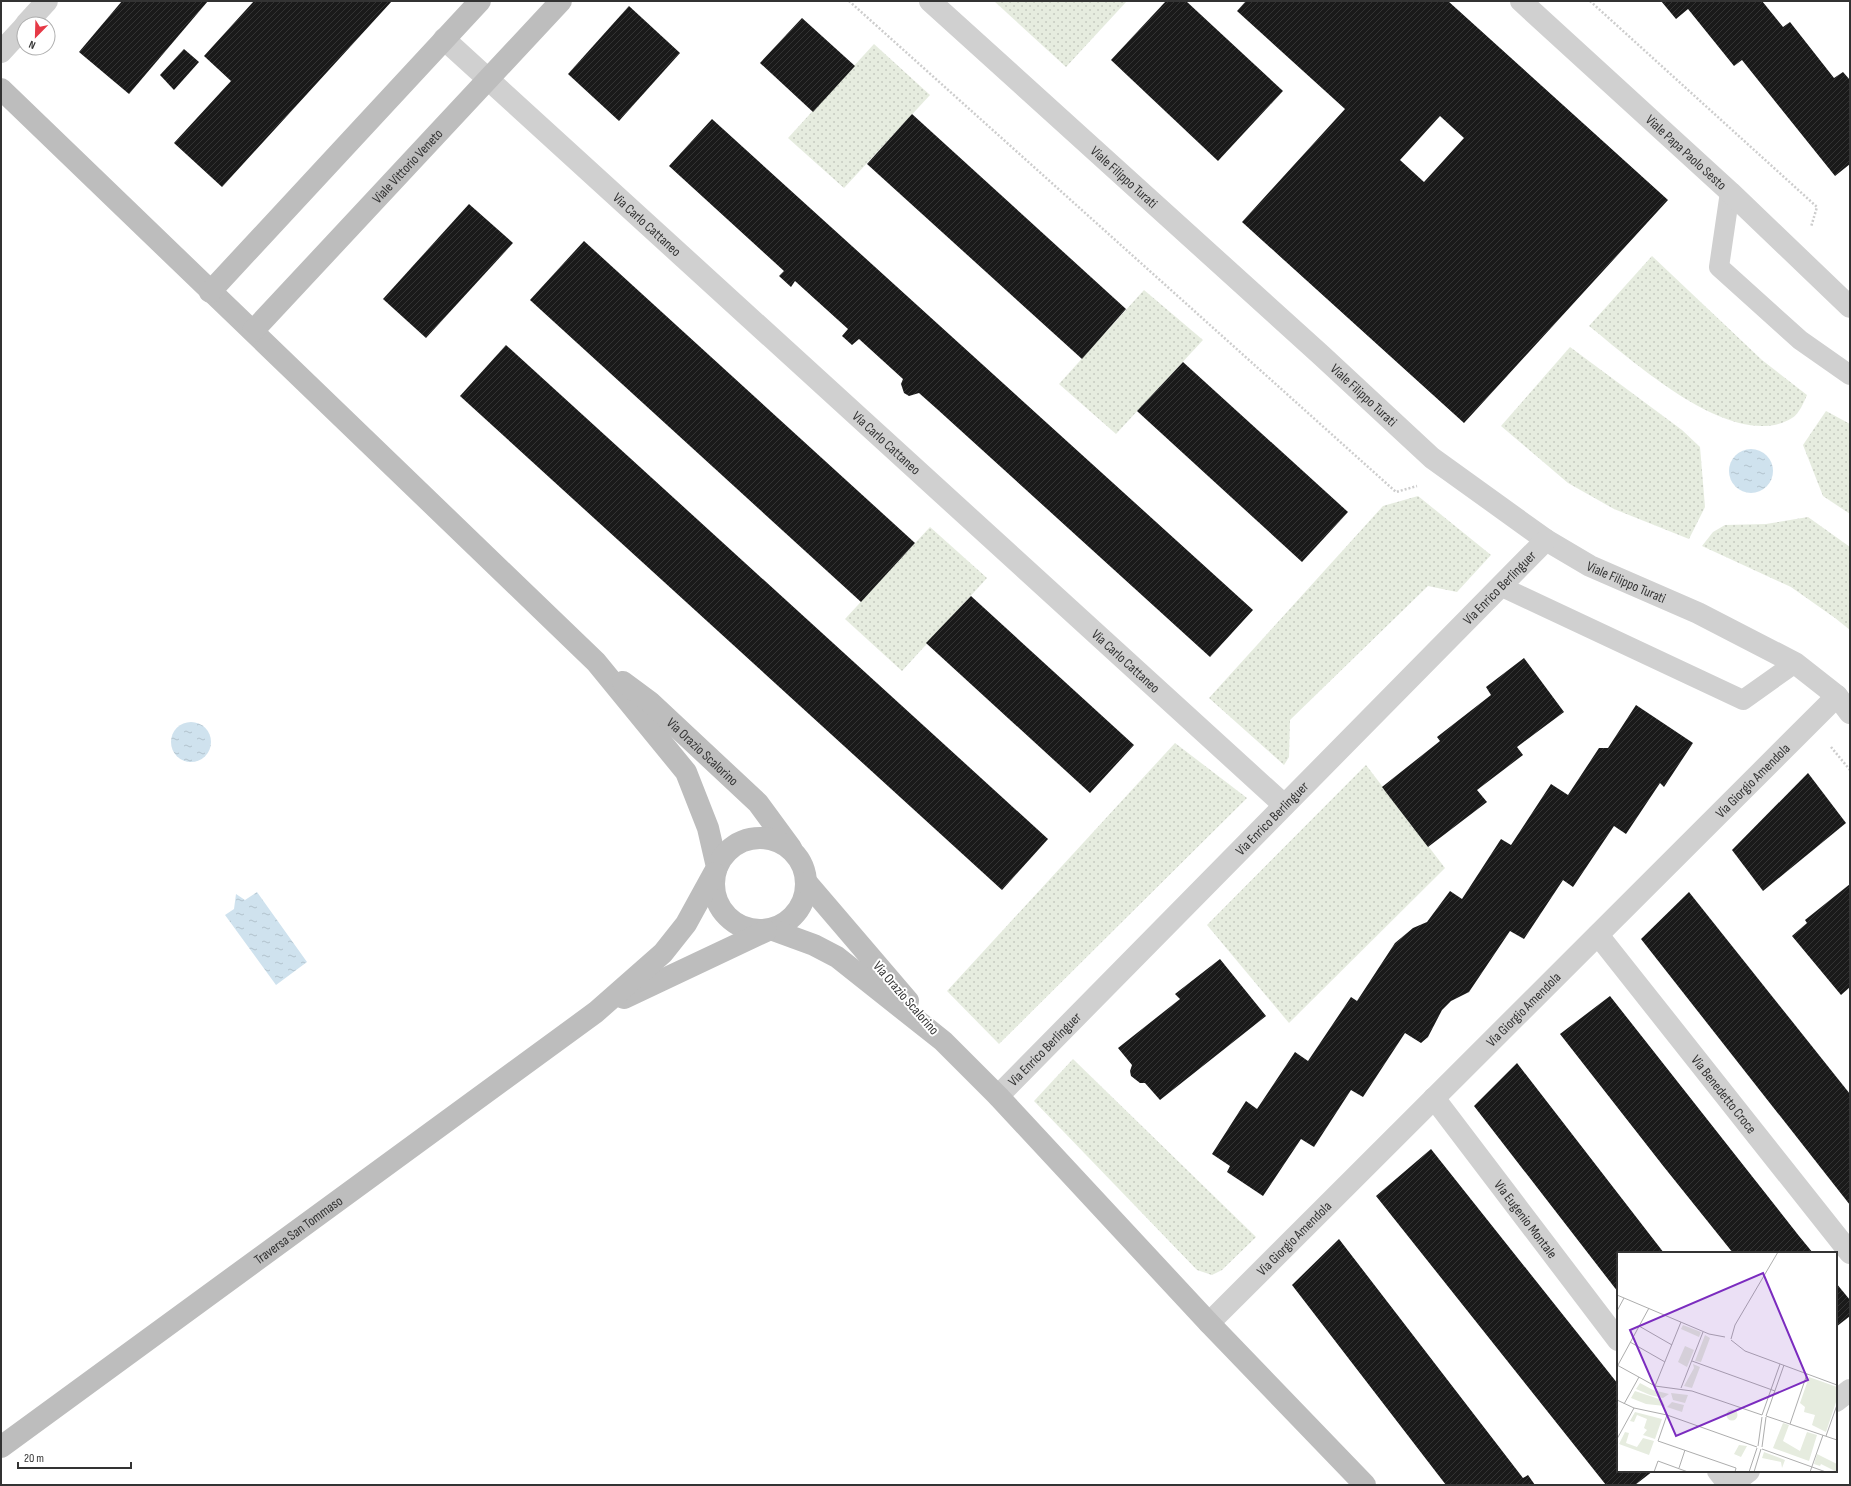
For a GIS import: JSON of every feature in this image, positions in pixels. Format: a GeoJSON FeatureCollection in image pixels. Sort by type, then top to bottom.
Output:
{"type":"FeatureCollection","features":[{"type":"Feature","properties":{"kind":"main road"},"geometry":{"type":"LineString","coordinates":[[210,292],[480,1]]}},
{"type":"Feature","properties":{"kind":"main road","name":"Viale Vittorio Veneto"},"geometry":{"type":"LineString","coordinates":[[253,331],[561,1]]}},
{"type":"Feature","properties":{"kind":"main road"},"geometry":{"type":"LineString","coordinates":[[1,89],[210,292],[253,331],[596,662],[686,772],[708,828],[716,870],[715,896],[725,916],[744,928],[770,931],[814,945],[837,957],[943,1041],[998,1096],[1209,1323],[1365,1485]]}},
{"type":"Feature","properties":{"kind":"main road","name":"Via Orazio Scalorino"},"geometry":{"type":"LineString","coordinates":[[596,662],[650,702],[758,803],[796,854]]}},
{"type":"Feature","properties":{"kind":"main road"},"geometry":{"type":"LineString","coordinates":[[753,838],[768,838],[783,844],[796,854],[804,867],[807,883],[805,899],[799,912],[787,923],[596,1012],[663,954],[686,924],[725,853],[737,843],[753,838]]}},
{"type":"Feature","properties":{"kind":"main road","name":"Via Orazio Scalorino"},"geometry":{"type":"LineString","coordinates":[[807,883],[943,1041]]}},
{"type":"Feature","properties":{"kind":"main road","name":"Traversa San Tommaso"},"geometry":{"type":"LineString","coordinates":[[1,1447],[596,1012]]}},
{"type":"Feature","properties":{"kind":"street"},"geometry":{"type":"LineString","coordinates":[[33,16],[47,1]]}},
{"type":"Feature","properties":{"kind":"street","name":"Viale Filippo Turati"},"geometry":{"type":"LineString","coordinates":[[930,1],[1321,355],[1432,458],[1546,540],[1590,566],[1698,613],[1795,662],[1844,704]]}},
{"type":"Feature","properties":{"kind":"street","name":"Viale Papa Paolo Sesto"},"geometry":{"type":"LineString","coordinates":[[1521,1],[1846,297]]}},
{"type":"Feature","properties":{"kind":"street"},"geometry":{"type":"LineString","coordinates":[[1,52],[16,36]]}},
{"type":"Feature","properties":{"kind":"street","name":"Via Carlo Cattaneo"},"geometry":{"type":"LineString","coordinates":[[444,40],[1284,805]]}},
{"type":"Feature","properties":{"kind":"street","name":"Via Enrico Berlinguer"},"geometry":{"type":"LineString","coordinates":[[998,1096],[1546,540]]}},
{"type":"Feature","properties":{"kind":"street","name":"Via Giorgio Amendola"},"geometry":{"type":"LineString","coordinates":[[1209,1323],[1598,935],[1844,704]]}},
{"type":"Feature","properties":{"kind":"street","name":"Via Benedetto Croce"},"geometry":{"type":"LineString","coordinates":[[1598,935],[1850,1253]]}},
{"type":"Feature","properties":{"kind":"street","name":"Via Eugenio Montale"},"geometry":{"type":"LineString","coordinates":[[1434,1098],[1617,1339]]}},
{"type":"Feature","properties":{"kind":"street"},"geometry":{"type":"LineString","coordinates":[[1837,1400],[1850,1390]]}},
{"type":"Feature","properties":{"kind":"street"},"geometry":{"type":"LineString","coordinates":[[1719,1472],[1730,1485],[1748,1472]]}},
{"type":"Feature","properties":{"kind":"lane"},"geometry":{"type":"LineString","coordinates":[[1730,192],[1719,267],[1800,340],[1850,374]]}},
{"type":"Feature","properties":{"kind":"lane"},"geometry":{"type":"LineString","coordinates":[[1500,586],[1743,700],[1795,662]]}},
{"type":"Feature","properties":{"kind":"path"},"geometry":{"type":"LineString","coordinates":[[1590,1],[1817,207],[1811,231]]}},
{"type":"Feature","properties":{"kind":"shaded area"},"geometry":{"type":"Polygon","coordinates":[[[994,1],[1127,1],[1066,67],[994,1]]]}},
{"type":"Feature","properties":{"kind":"shaded area"},"geometry":{"type":"Polygon","coordinates":[[[874,44],[930,95],[844,188],[788,138],[874,44]]]}},
{"type":"Feature","properties":{"kind":"shaded area"},"geometry":{"type":"Polygon","coordinates":[[[1652,256],[1762,360],[1807,395],[1801,408],[1795,416],[1768,426],[1742,424],[1714,414],[1657,380],[1589,326],[1652,256]]]}},
{"type":"Feature","properties":{"kind":"shaded area"},"geometry":{"type":"Polygon","coordinates":[[[1144,290],[1203,340],[1116,434],[1059,384],[1144,290]]]}},
{"type":"Feature","properties":{"kind":"shaded area"},"geometry":{"type":"Polygon","coordinates":[[[1570,347],[1682,430],[1700,447],[1705,507],[1689,539],[1614,509],[1568,483],[1501,426],[1570,347]]]}},
{"type":"Feature","properties":{"kind":"shaded area"},"geometry":{"type":"Polygon","coordinates":[[[1826,411],[1850,424],[1850,514],[1823,496],[1803,445],[1826,411]]]}},
{"type":"Feature","properties":{"kind":"shaded area"},"geometry":{"type":"Polygon","coordinates":[[[1418,496],[1491,555],[1457,592],[1428,586],[1290,720],[1289,757],[1284,765],[1209,698],[1383,506],[1418,496]]]}},
{"type":"Feature","properties":{"kind":"shaded area"},"geometry":{"type":"Polygon","coordinates":[[[1808,517],[1850,547],[1850,630],[1791,587],[1702,546],[1713,532],[1725,525],[1766,524],[1808,517]]]}},
{"type":"Feature","properties":{"kind":"shaded area"},"geometry":{"type":"Polygon","coordinates":[[[930,527],[987,578],[902,671],[845,619],[930,527]]]}},
{"type":"Feature","properties":{"kind":"shaded area"},"geometry":{"type":"Polygon","coordinates":[[[1175,743],[1247,798],[999,1044],[947,991],[1175,743]]]}},
{"type":"Feature","properties":{"kind":"shaded area"},"geometry":{"type":"Polygon","coordinates":[[[1366,765],[1445,868],[1289,1023],[1207,925],[1366,765]]]}},
{"type":"Feature","properties":{"kind":"shaded area"},"geometry":{"type":"Polygon","coordinates":[[[1073,1059],[1256,1237],[1222,1270],[1212,1275],[1197,1270],[1034,1101],[1073,1059]]]}},
{"type":"Feature","properties":{"kind":"water"},"geometry":{"type":"Polygon","coordinates":[[[1747,449],[1755,449],[1767,455],[1773,467],[1773,475],[1767,487],[1755,493],[1747,493],[1735,487],[1729,475],[1729,467],[1735,455],[1747,449]]]}},
{"type":"Feature","properties":{"kind":"water"},"geometry":{"type":"Polygon","coordinates":[[[187,722],[195,722],[202,725],[208,731],[211,742],[208,753],[202,759],[195,762],[187,762],[180,759],[174,753],[171,746],[171,738],[174,731],[180,725],[187,722]]]}},
{"type":"Feature","properties":{"kind":"water"},"geometry":{"type":"Polygon","coordinates":[[[257,892],[307,962],[276,985],[225,915],[234,909],[236,894],[245,900],[257,892]]]}},
{"type":"Feature","properties":{"kind":"building"},"geometry":{"type":"Polygon","coordinates":[[[122,1],[208,1],[129,94],[79,52],[122,1]]]}},
{"type":"Feature","properties":{"kind":"building"},"geometry":{"type":"Polygon","coordinates":[[[254,1],[392,1],[222,187],[174,143],[231,81],[204,56],[254,1]]]}},
{"type":"Feature","properties":{"kind":"building"},"geometry":{"type":"Polygon","coordinates":[[[1166,1],[1186,1],[1283,91],[1218,161],[1111,60],[1166,1]]]}},
{"type":"Feature","properties":{"kind":"building"},"geometry":{"type":"Polygon","coordinates":[[[1246,1],[1448,1],[1668,200],[1464,423],[1242,222],[1345,109],[1237,11],[1246,1]],[[1440,116],[1400,160],[1424,182],[1464,138],[1440,116]]]}},
{"type":"Feature","properties":{"kind":"building"},"geometry":{"type":"Polygon","coordinates":[[[1661,1],[1762,1],[1783,27],[1790,22],[1834,78],[1843,72],[1850,80],[1850,164],[1835,176],[1742,60],[1734,66],[1688,9],[1676,19],[1661,1]]]}},
{"type":"Feature","properties":{"kind":"building"},"geometry":{"type":"Polygon","coordinates":[[[629,6],[680,53],[619,121],[568,74],[629,6]]]}},
{"type":"Feature","properties":{"kind":"building"},"geometry":{"type":"Polygon","coordinates":[[[802,18],[855,66],[813,112],[760,63],[802,18]]]}},
{"type":"Feature","properties":{"kind":"building"},"geometry":{"type":"Polygon","coordinates":[[[184,49],[199,62],[174,90],[160,75],[184,49]]]}},
{"type":"Feature","properties":{"kind":"building"},"geometry":{"type":"Polygon","coordinates":[[[912,114],[1126,309],[1082,359],[867,164],[912,114]]]}},
{"type":"Feature","properties":{"kind":"building"},"geometry":{"type":"Polygon","coordinates":[[[712,119],[1253,610],[1210,657],[919,393],[909,396],[904,393],[901,384],[903,379],[859,339],[852,345],[842,336],[848,329],[795,281],[791,287],[779,276],[784,271],[669,166],[712,119]]]}},
{"type":"Feature","properties":{"kind":"building"},"geometry":{"type":"Polygon","coordinates":[[[469,204],[513,243],[426,338],[383,299],[469,204]]]}},
{"type":"Feature","properties":{"kind":"building"},"geometry":{"type":"Polygon","coordinates":[[[584,241],[915,543],[861,602],[530,300],[584,241]]]}},
{"type":"Feature","properties":{"kind":"building"},"geometry":{"type":"Polygon","coordinates":[[[506,345],[1048,839],[1002,890],[460,396],[506,345]]]}},
{"type":"Feature","properties":{"kind":"building"},"geometry":{"type":"Polygon","coordinates":[[[1183,362],[1348,512],[1302,562],[1137,411],[1183,362]]]}},
{"type":"Feature","properties":{"kind":"building"},"geometry":{"type":"Polygon","coordinates":[[[971,596],[1134,745],[1090,793],[926,643],[971,596]]]}},
{"type":"Feature","properties":{"kind":"building"},"geometry":{"type":"Polygon","coordinates":[[[1524,658],[1564,712],[1517,747],[1523,755],[1477,790],[1487,802],[1428,847],[1382,787],[1440,741],[1437,737],[1491,695],[1486,687],[1524,658]]]}},
{"type":"Feature","properties":{"kind":"building"},"geometry":{"type":"Polygon","coordinates":[[[1636,705],[1693,743],[1664,787],[1660,783],[1626,834],[1614,826],[1573,887],[1563,880],[1524,939],[1510,931],[1469,992],[1451,1001],[1442,1010],[1428,1037],[1421,1043],[1405,1033],[1363,1097],[1351,1090],[1314,1147],[1301,1139],[1263,1196],[1227,1172],[1230,1166],[1212,1154],[1246,1101],[1257,1109],[1295,1052],[1308,1061],[1351,997],[1357,1001],[1395,943],[1413,928],[1427,922],[1450,891],[1462,899],[1501,839],[1511,845],[1551,784],[1568,795],[1599,748],[1608,748],[1636,705]]]}},
{"type":"Feature","properties":{"kind":"building"},"geometry":{"type":"Polygon","coordinates":[[[1808,773],[1846,823],[1763,891],[1732,850],[1808,773]]]}},
{"type":"Feature","properties":{"kind":"building"},"geometry":{"type":"Polygon","coordinates":[[[1850,884],[1850,987],[1841,995],[1792,936],[1807,923],[1805,920],[1850,884]]]}},
{"type":"Feature","properties":{"kind":"building"},"geometry":{"type":"Polygon","coordinates":[[[1689,892],[1850,1094],[1850,1205],[1641,939],[1689,892]]]}},
{"type":"Feature","properties":{"kind":"building"},"geometry":{"type":"Polygon","coordinates":[[[1220,959],[1266,1016],[1160,1100],[1145,1083],[1140,1083],[1131,1076],[1130,1071],[1132,1065],[1118,1048],[1180,999],[1175,994],[1220,959]]]}},
{"type":"Feature","properties":{"kind":"building"},"geometry":{"type":"Polygon","coordinates":[[[1610,996],[1812,1252],[1732,1252],[1560,1034],[1610,996]]]}},
{"type":"Feature","properties":{"kind":"building"},"geometry":{"type":"Polygon","coordinates":[[[1517,1063],[1663,1252],[1617,1252],[1617,1291],[1474,1106],[1517,1063]]]}},
{"type":"Feature","properties":{"kind":"building"},"geometry":{"type":"Polygon","coordinates":[[[1431,1149],[1617,1383],[1617,1472],[1652,1472],[1635,1485],[1606,1485],[1376,1196],[1431,1149]]]}},
{"type":"Feature","properties":{"kind":"building"},"geometry":{"type":"Polygon","coordinates":[[[1339,1239],[1523,1478],[1528,1475],[1535,1485],[1446,1485],[1292,1285],[1339,1239]]]}},
{"type":"Feature","properties":{"kind":"building"},"geometry":{"type":"Polygon","coordinates":[[[1837,1284],[1850,1300],[1850,1316],[1837,1326],[1837,1284]]]}}]}
